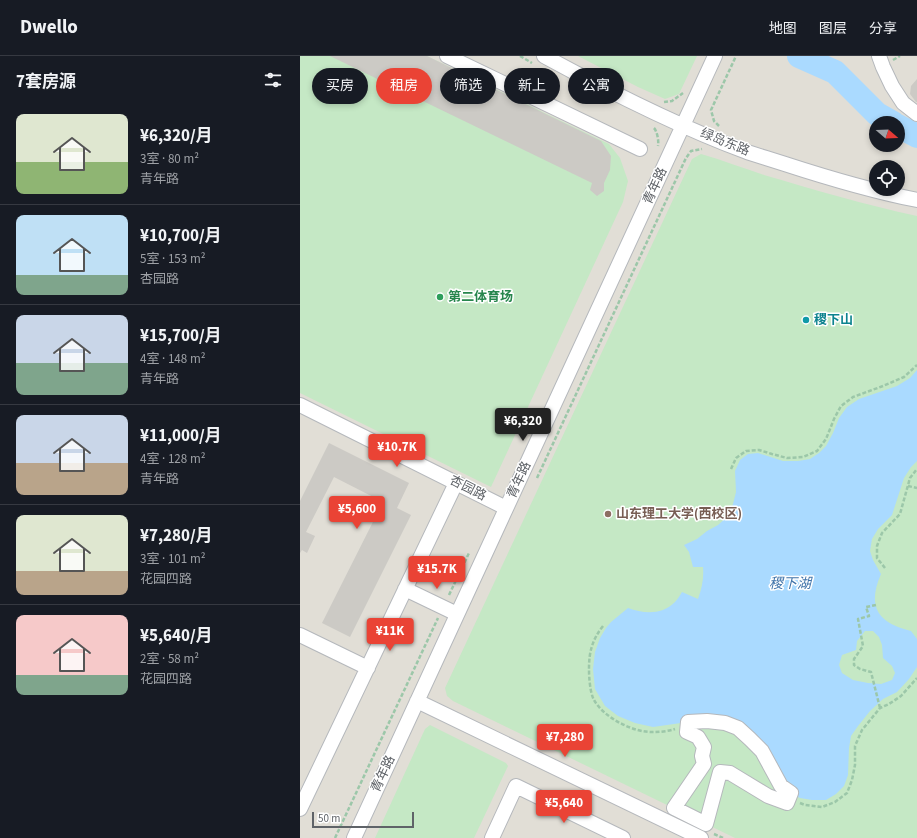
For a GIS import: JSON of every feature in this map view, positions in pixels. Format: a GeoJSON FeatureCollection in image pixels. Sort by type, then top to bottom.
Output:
{"type":"FeatureCollection","features":[{"type":"Feature","properties":{"kind":"street"},"geometry":{"type":"LineString","coordinates":[[447,56],[640,149]]}},
{"type":"Feature","properties":{"kind":"street","name":"青年路"},"geometry":{"type":"LineString","coordinates":[[354,838],[715,56]]}},
{"type":"Feature","properties":{"kind":"street"},"geometry":{"type":"LineString","coordinates":[[880,56],[883,67],[892,86],[903,103],[917,114]]}},
{"type":"Feature","properties":{"kind":"street","name":"绿岛东路"},"geometry":{"type":"LineString","coordinates":[[540,60],[595,83],[683,125],[748,152],[885,194],[917,200]]}},
{"type":"Feature","properties":{"kind":"street","name":"杏园路"},"geometry":{"type":"LineString","coordinates":[[300,405],[506,508]]}},
{"type":"Feature","properties":{"kind":"street"},"geometry":{"type":"LineString","coordinates":[[300,809],[456,483]]}},
{"type":"Feature","properties":{"kind":"street"},"geometry":{"type":"LineString","coordinates":[[406,589],[457,614]]}},
{"type":"Feature","properties":{"kind":"street"},"geometry":{"type":"LineString","coordinates":[[300,635],[368,668]]}},
{"type":"Feature","properties":{"kind":"street"},"geometry":{"type":"LineString","coordinates":[[417,700],[706,835]]}},
{"type":"Feature","properties":{"kind":"street"},"geometry":{"type":"LineString","coordinates":[[707,721],[725,723],[738,728],[750,738],[762,752],[781,786],[791,793],[788,799],[787,803],[768,796],[730,773],[720,772],[706,824],[674,808],[704,764],[702,756],[704,747],[698,736],[687,732],[688,722],[707,721]]}},
{"type":"Feature","properties":{"kind":"street"},"geometry":{"type":"LineString","coordinates":[[492,838],[516,786],[623,838]]}},
{"type":"Feature","properties":{"kind":"path"},"geometry":{"type":"LineString","coordinates":[[520,56],[540,60]]}},
{"type":"Feature","properties":{"kind":"path"},"geometry":{"type":"LineString","coordinates":[[720,127],[714,121],[711,110],[736,56]]}},
{"type":"Feature","properties":{"kind":"path"},"geometry":{"type":"LineString","coordinates":[[662,102],[672,101],[682,94],[685,88]]}},
{"type":"Feature","properties":{"kind":"path"},"geometry":{"type":"LineString","coordinates":[[652,126],[656,130],[659,143],[656,150]]}},
{"type":"Feature","properties":{"kind":"path"},"geometry":{"type":"LineString","coordinates":[[535,481],[686,158],[691,151],[701,149],[708,151]]}},
{"type":"Feature","properties":{"kind":"path"},"geometry":{"type":"LineString","coordinates":[[731,469],[736,458],[746,451],[759,450],[787,458],[803,457],[817,451],[826,439],[841,406],[853,396],[904,377],[917,365]]}},
{"type":"Feature","properties":{"kind":"path"},"geometry":{"type":"LineString","coordinates":[[885,568],[877,558],[877,546],[882,533],[900,514],[910,478],[917,469]]}},
{"type":"Feature","properties":{"kind":"path"},"geometry":{"type":"LineString","coordinates":[[908,486],[917,488]]}},
{"type":"Feature","properties":{"kind":"path"},"geometry":{"type":"LineString","coordinates":[[335,838],[470,551]]}},
{"type":"Feature","properties":{"kind":"path"},"geometry":{"type":"LineString","coordinates":[[876,605],[866,607],[868,616],[858,619],[863,646],[854,659],[854,665],[860,669],[871,672],[880,708]]}},
{"type":"Feature","properties":{"kind":"path"},"geometry":{"type":"LineString","coordinates":[[603,626],[596,635],[589,655],[589,677],[593,699],[603,712],[618,722],[636,730],[653,733],[688,727]]}},
{"type":"Feature","properties":{"kind":"path"},"geometry":{"type":"LineString","coordinates":[[788,799],[805,805],[822,807],[836,802],[847,793],[852,780],[855,765],[855,746],[862,730],[880,708],[901,696],[917,678]]}},
{"type":"Feature","properties":{"kind":"path"},"geometry":{"type":"LineString","coordinates":[[706,835],[724,838]]}},
{"type":"Feature","properties":{"kind":"shaded area","name":"山东理工大学(西校区)"},"geometry":{"type":"Polygon","coordinates":[[[300,56],[917,56],[917,838],[300,838],[300,56]]]}},
{"type":"Feature","properties":{"kind":"green space","name":"第二体育场"},"geometry":{"type":"Polygon","coordinates":[[[300,56],[427,56],[452,68],[440,68],[440,104],[496,104],[496,89],[504,93],[504,104],[526,104],[609,144],[620,158],[628,181],[623,202],[491,487],[300,393],[300,56]]]}},
{"type":"Feature","properties":{"kind":"green space"},"geometry":{"type":"Polygon","coordinates":[[[578,56],[697,56],[679,94],[665,99],[624,80],[624,68],[601,68],[578,56]]]}},
{"type":"Feature","properties":{"kind":"green space"},"geometry":{"type":"Polygon","coordinates":[[[701,154],[802,186],[917,216],[917,838],[735,838],[453,701],[447,696],[445,688],[692,159],[701,154]]]}},
{"type":"Feature","properties":{"kind":"green space"},"geometry":{"type":"Polygon","coordinates":[[[430,725],[506,763],[508,766],[474,838],[375,838],[425,729],[430,725]]]}},
{"type":"Feature","properties":{"kind":"water","name":"稷下湖"},"geometry":{"type":"Polygon","coordinates":[[[917,370],[917,461],[904,478],[892,515],[878,529],[872,539],[870,551],[881,574],[875,595],[875,604],[878,612],[890,623],[899,628],[911,631],[917,639],[917,667],[909,679],[897,692],[883,699],[870,711],[851,736],[848,775],[844,786],[836,794],[826,800],[800,798],[791,793],[738,728],[688,722],[653,727],[635,723],[618,716],[605,706],[595,689],[593,669],[595,652],[600,638],[611,622],[628,608],[646,612],[659,611],[670,606],[676,601],[682,592],[698,599],[701,591],[703,567],[693,567],[689,552],[684,545],[697,539],[727,517],[733,504],[736,492],[735,471],[740,460],[748,454],[758,453],[783,461],[810,459],[826,446],[839,418],[847,407],[859,399],[897,386],[910,378],[917,370]],[[865,631],[857,641],[856,650],[842,655],[839,665],[842,673],[853,680],[881,684],[892,680],[895,673],[892,666],[883,658],[882,645],[879,637],[873,631],[865,631]]]}},
{"type":"Feature","properties":{"kind":"building"},"geometry":{"type":"Polygon","coordinates":[[[330,56],[427,56],[452,68],[440,68],[440,104],[496,104],[496,90],[504,94],[504,104],[525,104],[601,141],[611,156],[610,170],[604,183],[604,191],[597,196],[590,190],[592,183],[429,104],[432,104],[432,68],[376,68],[376,78],[368,74],[368,68],[355,68],[330,56]]]}},
{"type":"Feature","properties":{"kind":"building"},"geometry":{"type":"Polygon","coordinates":[[[917,79],[916,102],[910,94],[911,86],[917,79]]]}},
{"type":"Feature","properties":{"kind":"building"},"geometry":{"type":"Polygon","coordinates":[[[329,443],[409,483],[397,508],[411,515],[350,637],[322,623],[383,502],[334,477],[306,532],[315,536],[307,553],[302,550],[300,553],[300,501],[329,443]]]}},
{"type":"Feature","properties":{"kind":"waterway"},"geometry":{"type":"LineString","coordinates":[[799,56],[835,72],[881,116]]}},
{"type":"Feature","properties":{"kind":"waterway"},"geometry":{"type":"LineString","coordinates":[[905,130],[917,136]]}},
{"type":"Feature","properties":{"kind":"place","name":"第二体育场"},"geometry":{"type":"Point","coordinates":[440,297]}},
{"type":"Feature","properties":{"kind":"place","name":"稷下山"},"geometry":{"type":"Point","coordinates":[806,320]}},
{"type":"Feature","properties":{"kind":"place","name":"山东理工大学(西校区)"},"geometry":{"type":"Point","coordinates":[608,514]}}]}
